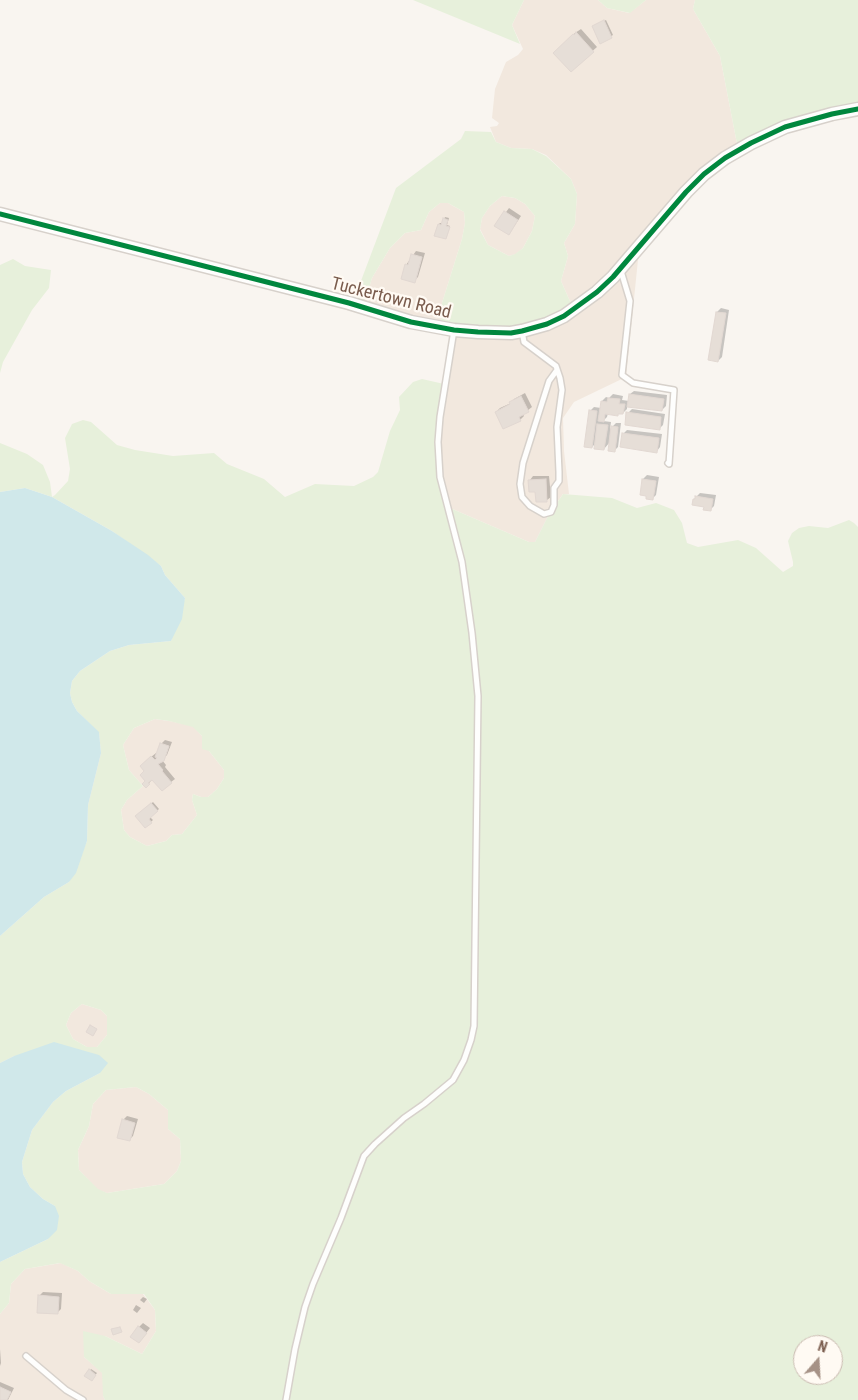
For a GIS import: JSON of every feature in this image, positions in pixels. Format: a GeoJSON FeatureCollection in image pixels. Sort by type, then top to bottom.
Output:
{"type":"FeatureCollection","features":[{"type":"Feature","properties":{"kind":"street","name":"Tuckertown Road"},"geometry":{"type":"LineString","coordinates":[[0,214],[349,303],[411,322],[454,330],[500,333],[522,331],[547,324],[564,316],[597,292],[686,192],[704,174],[725,158],[751,143],[786,127],[858,109]]}},
{"type":"Feature","properties":{"kind":"lane"},"geometry":{"type":"LineString","coordinates":[[620,268],[630,301],[622,375],[633,383],[674,390],[668,463]]}},
{"type":"Feature","properties":{"kind":"lane"},"geometry":{"type":"LineString","coordinates":[[286,1400],[305,1306],[364,1156],[374,1144],[404,1118],[453,1080],[464,1060],[474,1026],[478,696],[472,633],[462,562],[440,477],[438,442],[440,417],[454,330]]}},
{"type":"Feature","properties":{"kind":"lane"},"geometry":{"type":"LineString","coordinates":[[522,331],[524,342],[556,366],[557,370],[562,390],[557,428],[558,481],[554,488],[554,505],[551,512],[544,514],[530,506],[522,497],[520,484],[523,463],[548,381],[557,370]]}},
{"type":"Feature","properties":{"kind":"lane"},"geometry":{"type":"LineString","coordinates":[[26,1356],[66,1390],[83,1400]]}},
{"type":"Feature","properties":{"kind":"shaded area"},"geometry":{"type":"Polygon","coordinates":[[[524,0],[598,0],[607,8],[629,13],[646,0],[695,0],[693,9],[720,56],[738,149],[721,159],[639,250],[626,377],[574,402],[563,418],[564,451],[569,494],[563,494],[548,516],[535,542],[529,542],[450,508],[441,473],[438,436],[455,329],[573,308],[561,281],[568,256],[564,243],[575,224],[577,194],[571,179],[546,155],[532,149],[511,148],[496,142],[490,127],[497,126],[499,123],[492,118],[495,89],[506,62],[518,55],[523,49],[512,25],[524,0]]]}},
{"type":"Feature","properties":{"kind":"shaded area"},"geometry":{"type":"Polygon","coordinates":[[[502,196],[515,198],[525,204],[535,216],[532,231],[523,248],[516,254],[509,256],[488,245],[480,229],[482,218],[490,206],[502,196]]]}},
{"type":"Feature","properties":{"kind":"shaded area"},"geometry":{"type":"Polygon","coordinates":[[[440,203],[448,203],[464,212],[465,223],[462,239],[442,303],[441,325],[364,305],[372,278],[390,248],[405,233],[421,230],[429,212],[440,203]]]}},
{"type":"Feature","properties":{"kind":"shaded area"},"geometry":{"type":"Polygon","coordinates":[[[155,719],[193,726],[202,736],[209,751],[224,770],[224,778],[217,789],[208,797],[193,794],[192,800],[197,815],[182,834],[172,835],[166,841],[147,846],[130,837],[124,830],[121,810],[127,800],[143,786],[129,770],[123,745],[134,728],[155,719]]]}},
{"type":"Feature","properties":{"kind":"shaded area"},"geometry":{"type":"Polygon","coordinates":[[[82,1004],[101,1010],[107,1016],[107,1035],[97,1047],[87,1047],[73,1039],[66,1025],[71,1013],[82,1004]]]}},
{"type":"Feature","properties":{"kind":"shaded area"},"geometry":{"type":"Polygon","coordinates":[[[136,1087],[149,1094],[168,1110],[168,1129],[180,1139],[181,1161],[177,1171],[164,1184],[107,1193],[98,1190],[79,1170],[78,1150],[89,1126],[93,1104],[106,1090],[136,1087]]]}},
{"type":"Feature","properties":{"kind":"shaded area"},"geometry":{"type":"Polygon","coordinates":[[[61,1263],[78,1271],[89,1281],[111,1294],[143,1294],[155,1310],[156,1331],[142,1354],[105,1336],[84,1357],[103,1373],[103,1396],[105,1400],[0,1400],[0,1314],[9,1303],[11,1284],[25,1269],[61,1263]]]}},
{"type":"Feature","properties":{"kind":"green space"},"geometry":{"type":"Polygon","coordinates":[[[413,0],[524,0],[512,25],[520,44],[413,0]]]}},
{"type":"Feature","properties":{"kind":"green space"},"geometry":{"type":"Polygon","coordinates":[[[598,0],[646,0],[630,13],[607,8],[598,0]]]}},
{"type":"Feature","properties":{"kind":"green space"},"geometry":{"type":"Polygon","coordinates":[[[695,0],[858,0],[858,107],[738,149],[720,56],[693,9],[695,0]]]}},
{"type":"Feature","properties":{"kind":"green space"},"geometry":{"type":"Polygon","coordinates":[[[465,131],[491,132],[496,142],[511,148],[532,149],[546,156],[571,179],[577,194],[575,224],[564,243],[568,256],[561,281],[573,308],[527,329],[441,325],[442,303],[462,239],[465,223],[464,212],[448,203],[440,203],[429,212],[421,230],[405,233],[390,248],[372,278],[364,305],[353,302],[396,188],[461,139],[465,131]],[[502,196],[490,206],[482,218],[480,230],[488,245],[509,256],[523,248],[532,231],[535,216],[525,204],[515,198],[502,196]]]}},
{"type":"Feature","properties":{"kind":"green space"},"geometry":{"type":"Polygon","coordinates":[[[13,259],[25,266],[51,270],[49,288],[32,310],[3,362],[0,373],[0,265],[13,259]]]}},
{"type":"Feature","properties":{"kind":"green space"},"geometry":{"type":"Polygon","coordinates":[[[422,379],[444,384],[438,436],[441,473],[450,508],[529,542],[535,542],[548,516],[563,494],[612,498],[637,508],[656,503],[674,510],[682,523],[687,543],[698,547],[738,540],[756,548],[783,572],[793,566],[788,541],[792,533],[799,528],[809,526],[828,528],[849,520],[858,527],[858,1400],[105,1400],[103,1396],[102,1373],[84,1357],[83,1331],[105,1336],[142,1354],[156,1331],[155,1310],[144,1294],[111,1294],[89,1281],[78,1271],[60,1263],[25,1269],[11,1284],[9,1303],[0,1314],[0,1262],[48,1239],[55,1206],[43,1199],[30,1187],[23,1174],[22,1162],[32,1130],[53,1102],[66,1091],[100,1073],[14,1056],[0,1063],[0,936],[44,897],[69,882],[87,841],[88,805],[101,753],[99,733],[77,711],[72,702],[70,693],[72,681],[80,671],[110,651],[129,645],[171,641],[185,598],[165,575],[161,566],[112,531],[52,497],[68,481],[70,469],[65,438],[72,424],[83,420],[91,422],[117,445],[135,450],[173,456],[214,453],[227,464],[264,479],[285,497],[315,484],[354,486],[373,477],[378,472],[390,431],[400,410],[399,397],[413,382],[422,379]],[[155,719],[134,728],[123,745],[129,770],[143,786],[127,800],[121,810],[124,830],[130,837],[147,846],[166,841],[172,835],[182,834],[197,815],[192,800],[193,794],[208,797],[217,789],[224,778],[224,770],[209,751],[202,749],[202,736],[193,727],[155,719]],[[82,1004],[71,1013],[66,1025],[73,1039],[87,1047],[97,1047],[107,1035],[107,1016],[101,1010],[82,1004]],[[136,1087],[106,1090],[93,1104],[89,1126],[78,1150],[79,1170],[98,1189],[107,1193],[164,1184],[177,1171],[181,1161],[180,1139],[168,1129],[168,1110],[149,1094],[136,1087]]]}},
{"type":"Feature","properties":{"kind":"green space"},"geometry":{"type":"Polygon","coordinates":[[[0,443],[27,454],[43,465],[50,482],[52,497],[25,488],[0,492],[0,443]]]}},
{"type":"Feature","properties":{"kind":"water"},"geometry":{"type":"Polygon","coordinates":[[[25,488],[52,497],[112,531],[148,555],[161,566],[165,575],[185,598],[182,619],[171,641],[129,645],[110,651],[80,671],[72,681],[70,693],[72,702],[77,711],[99,732],[101,753],[88,805],[87,841],[76,873],[69,882],[44,897],[0,936],[0,492],[25,488]]]}},
{"type":"Feature","properties":{"kind":"water"},"geometry":{"type":"Polygon","coordinates":[[[54,1042],[99,1055],[108,1063],[100,1073],[66,1091],[53,1102],[32,1130],[22,1162],[23,1174],[30,1187],[43,1199],[55,1206],[59,1216],[57,1230],[48,1239],[0,1262],[0,1063],[54,1042]]]}},
{"type":"Feature","properties":{"kind":"building"},"geometry":{"type":"Polygon","coordinates":[[[604,20],[612,38],[600,44],[592,26],[604,20]]]}},
{"type":"Feature","properties":{"kind":"building"},"geometry":{"type":"Polygon","coordinates":[[[576,32],[594,52],[571,72],[553,53],[576,32]]]}},
{"type":"Feature","properties":{"kind":"building"},"geometry":{"type":"Polygon","coordinates":[[[504,211],[518,220],[509,235],[494,226],[504,211]]]}},
{"type":"Feature","properties":{"kind":"building"},"geometry":{"type":"Polygon","coordinates":[[[443,218],[448,220],[446,226],[450,227],[446,239],[434,236],[438,224],[441,225],[443,218]]]}},
{"type":"Feature","properties":{"kind":"building"},"geometry":{"type":"Polygon","coordinates":[[[411,254],[422,257],[415,283],[401,279],[405,264],[408,265],[411,254]]]}},
{"type":"Feature","properties":{"kind":"building"},"geometry":{"type":"Polygon","coordinates":[[[716,312],[726,313],[718,362],[708,360],[716,312]]]}},
{"type":"Feature","properties":{"kind":"building"},"geometry":{"type":"Polygon","coordinates":[[[629,394],[664,399],[662,411],[627,407],[629,394]]]}},
{"type":"Feature","properties":{"kind":"building"},"geometry":{"type":"Polygon","coordinates":[[[521,396],[529,412],[519,417],[521,421],[503,429],[495,412],[521,396]]]}},
{"type":"Feature","properties":{"kind":"building"},"geometry":{"type":"Polygon","coordinates":[[[608,398],[620,399],[619,404],[625,404],[623,414],[618,414],[618,416],[605,414],[604,422],[598,421],[601,401],[607,402],[608,398]]]}},
{"type":"Feature","properties":{"kind":"building"},"geometry":{"type":"Polygon","coordinates":[[[589,410],[597,411],[592,448],[584,447],[589,410]]]}},
{"type":"Feature","properties":{"kind":"building"},"geometry":{"type":"Polygon","coordinates":[[[626,412],[661,417],[660,430],[625,425],[626,412]]]}},
{"type":"Feature","properties":{"kind":"building"},"geometry":{"type":"Polygon","coordinates":[[[597,424],[608,425],[604,450],[594,449],[597,424]]]}},
{"type":"Feature","properties":{"kind":"building"},"geometry":{"type":"Polygon","coordinates":[[[611,426],[618,427],[615,452],[608,451],[611,426]]]}},
{"type":"Feature","properties":{"kind":"building"},"geometry":{"type":"Polygon","coordinates":[[[622,433],[659,438],[657,453],[620,447],[622,433]]]}},
{"type":"Feature","properties":{"kind":"building"},"geometry":{"type":"Polygon","coordinates":[[[546,479],[547,502],[536,502],[535,492],[529,492],[528,480],[546,479]]]}},
{"type":"Feature","properties":{"kind":"building"},"geometry":{"type":"Polygon","coordinates":[[[642,479],[656,481],[653,500],[646,499],[646,496],[640,495],[642,479]]]}},
{"type":"Feature","properties":{"kind":"building"},"geometry":{"type":"Polygon","coordinates":[[[695,496],[713,499],[711,511],[703,510],[704,507],[692,505],[695,496]]]}},
{"type":"Feature","properties":{"kind":"building"},"geometry":{"type":"Polygon","coordinates":[[[160,743],[169,746],[164,761],[158,764],[172,783],[162,791],[152,780],[146,788],[142,784],[145,781],[140,775],[144,771],[140,766],[151,756],[155,760],[157,758],[155,757],[160,743]]]}},
{"type":"Feature","properties":{"kind":"building"},"geometry":{"type":"Polygon","coordinates":[[[151,803],[158,811],[149,819],[152,823],[145,828],[135,816],[151,803]]]}},
{"type":"Feature","properties":{"kind":"building"},"geometry":{"type":"Polygon","coordinates":[[[90,1025],[97,1029],[93,1036],[86,1032],[90,1025]]]}},
{"type":"Feature","properties":{"kind":"building"},"geometry":{"type":"Polygon","coordinates":[[[122,1119],[135,1123],[130,1141],[117,1138],[122,1119]]]}},
{"type":"Feature","properties":{"kind":"building"},"geometry":{"type":"Polygon","coordinates":[[[38,1295],[59,1297],[58,1314],[37,1313],[38,1295]]]}},
{"type":"Feature","properties":{"kind":"building"},"geometry":{"type":"Polygon","coordinates":[[[138,1326],[147,1333],[139,1343],[130,1337],[138,1326]]]}},
{"type":"Feature","properties":{"kind":"building"},"geometry":{"type":"Polygon","coordinates":[[[120,1327],[122,1332],[113,1335],[111,1329],[120,1327]]]}},
{"type":"Feature","properties":{"kind":"building"},"geometry":{"type":"Polygon","coordinates":[[[89,1369],[96,1375],[92,1381],[84,1376],[89,1369]]]}},
{"type":"Feature","properties":{"kind":"building"},"geometry":{"type":"Polygon","coordinates":[[[0,1387],[11,1392],[7,1400],[0,1400],[0,1387]]]}},
{"type":"Feature","properties":{"kind":"cycle path"},"geometry":{"type":"LineString","coordinates":[[0,214],[349,303],[411,322],[454,330],[511,333],[547,324],[564,316],[597,292],[613,277],[686,192],[704,174],[725,158],[785,127],[858,109]]}}]}
